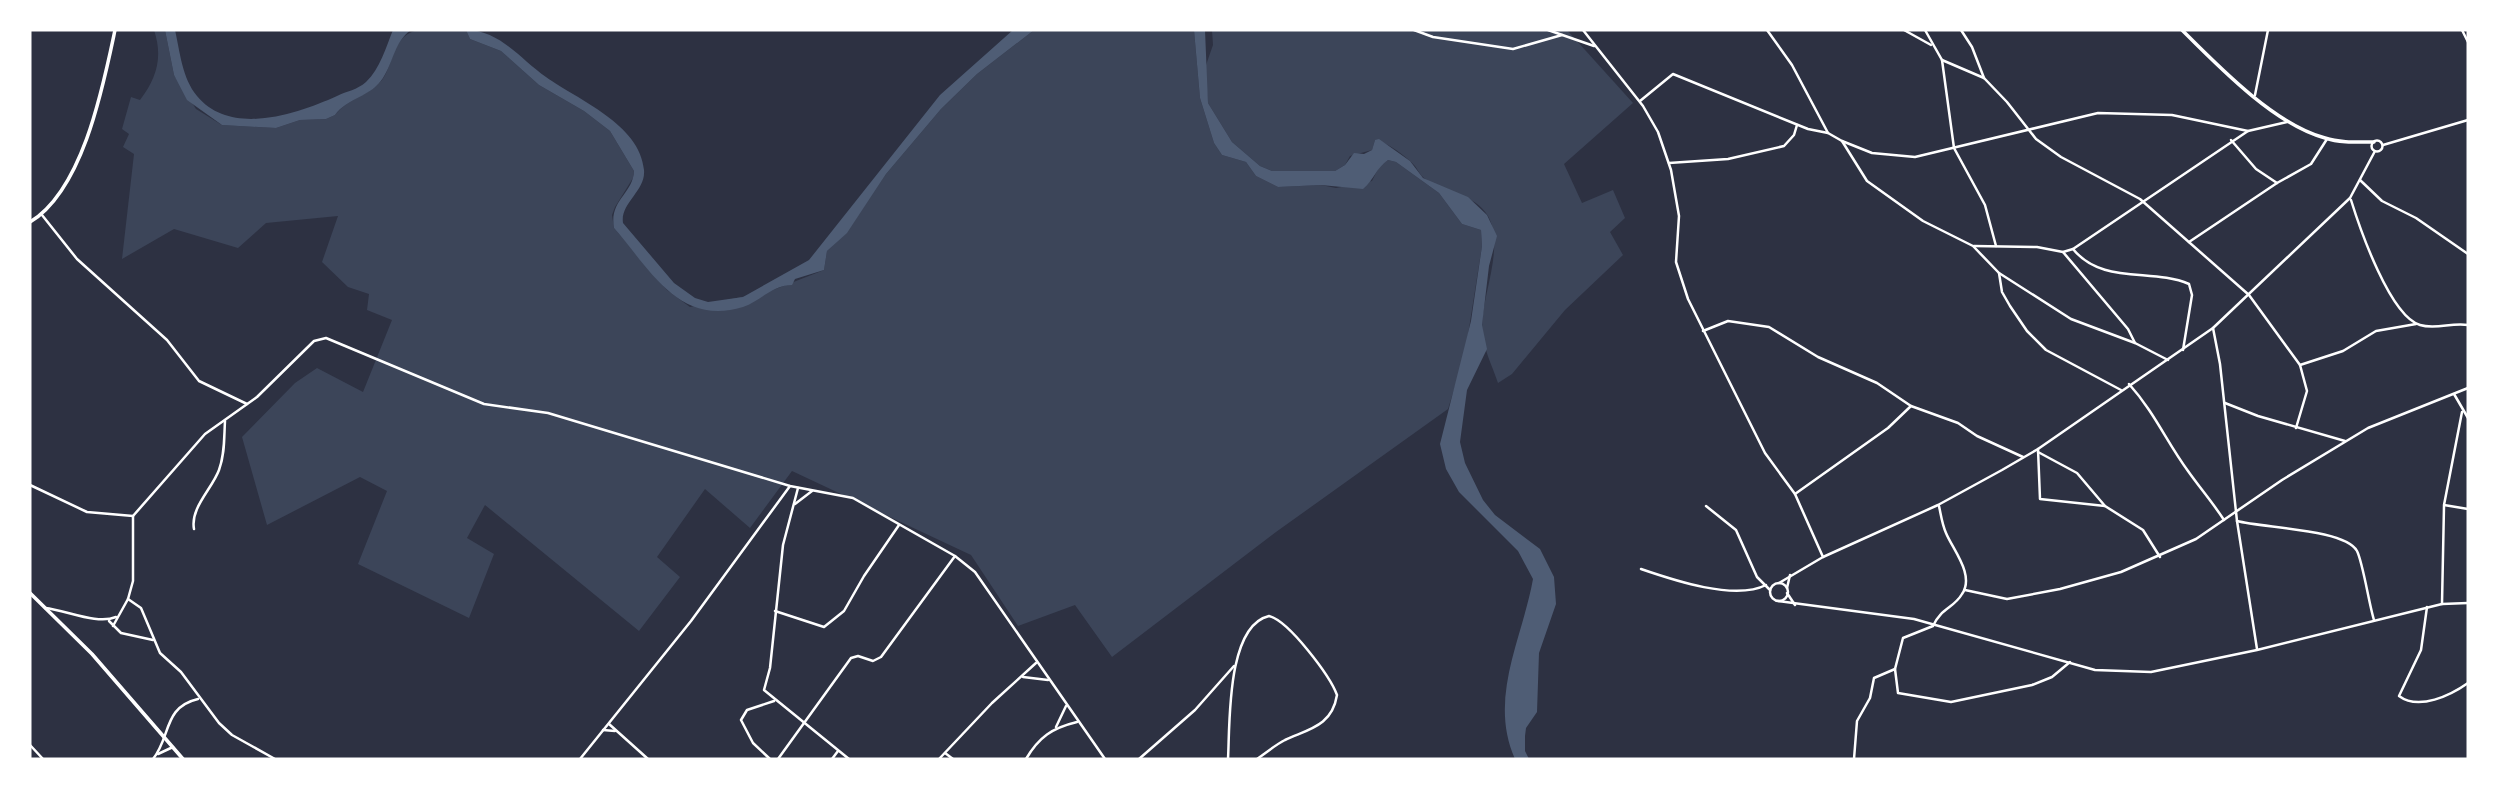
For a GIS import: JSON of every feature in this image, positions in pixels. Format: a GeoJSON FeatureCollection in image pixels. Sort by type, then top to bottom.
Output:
{"type":"FeatureCollection","features":[{"type":"Feature","properties":{"kind":"street"},"geometry":{"type":"LineString","coordinates":[[30,222],[42,215],[59,194],[96,115],[114,30]]}},
{"type":"Feature","properties":{"kind":"street"},"geometry":{"type":"LineString","coordinates":[[1414,30],[1433,37],[1513,49],[1562,35]]}},
{"type":"Feature","properties":{"kind":"street"},"geometry":{"type":"LineString","coordinates":[[1548,30],[1595,46]]}},
{"type":"Feature","properties":{"kind":"street"},"geometry":{"type":"LineString","coordinates":[[1583,30],[1640,101],[1658,132],[1669,163],[1679,216],[1676,262],[1688,299],[1765,453],[1795,494],[1823,557]]}},
{"type":"Feature","properties":{"kind":"street"},"geometry":{"type":"LineString","coordinates":[[1767,30],[1792,65],[1828,133]]}},
{"type":"Feature","properties":{"kind":"street"},"geometry":{"type":"LineString","coordinates":[[1905,30],[1931,44]]}},
{"type":"Feature","properties":{"kind":"street"},"geometry":{"type":"LineString","coordinates":[[1925,30],[1942,60],[1954,148],[1985,205],[1996,246]]}},
{"type":"Feature","properties":{"kind":"street"},"geometry":{"type":"LineString","coordinates":[[1961,30],[1972,47],[1984,78],[2019,116],[2027,132],[2061,157],[2144,203],[2249,295],[2300,365],[2306,391],[2297,428]]}},
{"type":"Feature","properties":{"kind":"street"},"geometry":{"type":"LineString","coordinates":[[2182,30],[2221,69],[2287,122],[2327,139],[2383,145],[2468,120]]}},
{"type":"Feature","properties":{"kind":"street"},"geometry":{"type":"LineString","coordinates":[[2255,95],[2268,30]]}},
{"type":"Feature","properties":{"kind":"street"},"geometry":{"type":"LineString","coordinates":[[2462,30],[2468,42]]}},
{"type":"Feature","properties":{"kind":"street"},"geometry":{"type":"LineString","coordinates":[[1942,60],[1984,78]]}},
{"type":"Feature","properties":{"kind":"street"},"geometry":{"type":"LineString","coordinates":[[1640,101],[1673,74],[1797,125],[1828,133],[1872,153],[1901,157],[1931,155],[2117,112],[2172,115],[2248,131]]}},
{"type":"Feature","properties":{"kind":"street"},"geometry":{"type":"LineString","coordinates":[[1972,246],[2037,247],[2063,252],[2073,249],[2144,203],[2230,140],[2248,131],[2287,122]]}},
{"type":"Feature","properties":{"kind":"street"},"geometry":{"type":"LineString","coordinates":[[1669,163],[1728,159],[1784,146],[1794,135],[1797,125]]}},
{"type":"Feature","properties":{"kind":"street"},"geometry":{"type":"LineString","coordinates":[[2189,243],[2277,183],[2311,164],[2327,139]]}},
{"type":"Feature","properties":{"kind":"street"},"geometry":{"type":"LineString","coordinates":[[2230,140],[2256,169],[2277,183]]}},
{"type":"Feature","properties":{"kind":"street"},"geometry":{"type":"LineString","coordinates":[[1842,141],[1857,169],[1878,191],[1923,221],[1972,246],[1999,273],[2071,319],[2135,343],[2168,360]]}},
{"type":"Feature","properties":{"kind":"street"},"geometry":{"type":"LineString","coordinates":[[1770,590],[1790,575],[1823,557],[1938,505],[2038,450],[2129,384],[2213,328],[2350,198],[2375,151],[2374,142]]}},
{"type":"Feature","properties":{"kind":"street"},"geometry":{"type":"LineString","coordinates":[[2375,151],[2381,151],[2383,145]]}},
{"type":"Feature","properties":{"kind":"street"},"geometry":{"type":"LineString","coordinates":[[2360,180],[2382,201],[2424,223],[2468,254]]}},
{"type":"Feature","properties":{"kind":"street"},"geometry":{"type":"LineString","coordinates":[[2350,198],[2386,290],[2395,305],[2416,324]]}},
{"type":"Feature","properties":{"kind":"street"},"geometry":{"type":"LineString","coordinates":[[42,215],[77,259],[167,340],[199,381],[247,404]]}},
{"type":"Feature","properties":{"kind":"street"},"geometry":{"type":"LineString","coordinates":[[2073,249],[2088,261],[2116,273],[2173,278],[2189,284],[2192,295],[2183,350]]}},
{"type":"Feature","properties":{"kind":"street"},"geometry":{"type":"LineString","coordinates":[[2063,252],[2116,315],[2135,343]]}},
{"type":"Feature","properties":{"kind":"street"},"geometry":{"type":"LineString","coordinates":[[1999,273],[2002,292],[2010,306],[2027,331],[2046,350],[2121,390]]}},
{"type":"Feature","properties":{"kind":"street"},"geometry":{"type":"LineString","coordinates":[[1703,331],[1728,321],[1769,327],[1818,357],[1877,383],[1911,406],[1958,423],[1976,436],[2023,457]]}},
{"type":"Feature","properties":{"kind":"street"},"geometry":{"type":"LineString","coordinates":[[2300,365],[2343,351],[2376,331],[2416,324],[2428,327],[2468,325]]}},
{"type":"Feature","properties":{"kind":"street"},"geometry":{"type":"LineString","coordinates":[[2213,328],[2225,403],[2237,521],[2257,650]]}},
{"type":"Feature","properties":{"kind":"street"},"geometry":{"type":"LineString","coordinates":[[113,626],[128,599],[133,581],[134,516],[191,448],[247,404],[314,341],[326,338],[484,404],[561,417],[790,486],[853,498],[955,555],[975,572],[1105,759]]}},
{"type":"Feature","properties":{"kind":"street"},"geometry":{"type":"LineString","coordinates":[[2129,384],[2153,411],[2187,470],[2200,484],[2224,520]]}},
{"type":"Feature","properties":{"kind":"street"},"geometry":{"type":"LineString","coordinates":[[1965,590],[2007,599],[2072,586],[2160,557],[2236,513],[2282,480],[2368,428],[2468,388]]}},
{"type":"Feature","properties":{"kind":"street"},"geometry":{"type":"LineString","coordinates":[[2454,393],[2462,412],[2468,418]]}},
{"type":"Feature","properties":{"kind":"street"},"geometry":{"type":"LineString","coordinates":[[2225,403],[2346,442]]}},
{"type":"Feature","properties":{"kind":"street"},"geometry":{"type":"LineString","coordinates":[[1795,494],[1888,428],[1911,406]]}},
{"type":"Feature","properties":{"kind":"street"},"geometry":{"type":"LineString","coordinates":[[2441,604],[2444,505],[2462,412]]}},
{"type":"Feature","properties":{"kind":"street"},"geometry":{"type":"LineString","coordinates":[[194,529],[193,518],[223,456],[225,419]]}},
{"type":"Feature","properties":{"kind":"street"},"geometry":{"type":"LineString","coordinates":[[2038,450],[2040,499],[2105,506]]}},
{"type":"Feature","properties":{"kind":"street"},"geometry":{"type":"LineString","coordinates":[[2038,450],[2077,473],[2105,506],[2143,530],[2160,557]]}},
{"type":"Feature","properties":{"kind":"street"},"geometry":{"type":"LineString","coordinates":[[30,485],[87,512],[134,516]]}},
{"type":"Feature","properties":{"kind":"street"},"geometry":{"type":"LineString","coordinates":[[580,759],[691,621],[790,486]]}},
{"type":"Feature","properties":{"kind":"street"},"geometry":{"type":"LineString","coordinates":[[798,488],[783,545],[770,668],[764,690],[774,701],[849,759]]}},
{"type":"Feature","properties":{"kind":"street"},"geometry":{"type":"LineString","coordinates":[[795,504],[812,491]]}},
{"type":"Feature","properties":{"kind":"street"},"geometry":{"type":"LineString","coordinates":[[1938,505],[1944,530],[1964,569],[1965,590],[1961,597],[1939,612],[1933,625],[1903,638],[1895,669],[1898,693],[1951,702],[2032,685],[2052,677],[2070,663]]}},
{"type":"Feature","properties":{"kind":"street"},"geometry":{"type":"LineString","coordinates":[[2444,505],[2468,509]]}},
{"type":"Feature","properties":{"kind":"street"},"geometry":{"type":"LineString","coordinates":[[1706,506],[1736,530],[1757,577],[1778,601],[1900,616],[2095,670],[2151,672],[2257,650],[2427,607],[2468,604]]}},
{"type":"Feature","properties":{"kind":"street"},"geometry":{"type":"LineString","coordinates":[[2237,521],[2268,528],[2326,534],[2350,543],[2360,557],[2374,620]]}},
{"type":"Feature","properties":{"kind":"street"},"geometry":{"type":"LineString","coordinates":[[775,611],[824,627],[844,611],[864,576],[900,524]]}},
{"type":"Feature","properties":{"kind":"street"},"geometry":{"type":"LineString","coordinates":[[778,759],[805,726],[851,658],[858,656],[873,661],[881,657],[955,555]]}},
{"type":"Feature","properties":{"kind":"street"},"geometry":{"type":"LineString","coordinates":[[1641,569],[1665,578],[1737,591],[1749,591],[1766,585]]}},
{"type":"Feature","properties":{"kind":"street"},"geometry":{"type":"LineString","coordinates":[[1790,575],[1787,593],[1795,605]]}},
{"type":"Feature","properties":{"kind":"street"},"geometry":{"type":"LineString","coordinates":[[1779,583],[1787,588]]}},
{"type":"Feature","properties":{"kind":"street"},"geometry":{"type":"LineString","coordinates":[[30,593],[92,654],[183,759]]}},
{"type":"Feature","properties":{"kind":"street"},"geometry":{"type":"LineString","coordinates":[[1778,601],[1787,593]]}},
{"type":"Feature","properties":{"kind":"street"},"geometry":{"type":"LineString","coordinates":[[128,599],[141,608],[153,640],[225,730],[275,759]]}},
{"type":"Feature","properties":{"kind":"street"},"geometry":{"type":"LineString","coordinates":[[2427,607],[2421,650],[2399,696],[2405,700],[2432,700],[2445,697],[2468,682]]}},
{"type":"Feature","properties":{"kind":"street"},"geometry":{"type":"LineString","coordinates":[[45,608],[108,620],[118,616]]}},
{"type":"Feature","properties":{"kind":"street"},"geometry":{"type":"LineString","coordinates":[[1228,759],[1227,713],[1236,663],[1244,641],[1260,620],[1274,617],[1280,620],[1311,656],[1337,695],[1333,708],[1319,727],[1284,741],[1257,759]]}},
{"type":"Feature","properties":{"kind":"street"},"geometry":{"type":"LineString","coordinates":[[108,620],[121,633],[153,640]]}},
{"type":"Feature","properties":{"kind":"street"},"geometry":{"type":"LineString","coordinates":[[939,759],[992,703],[1036,663]]}},
{"type":"Feature","properties":{"kind":"street"},"geometry":{"type":"LineString","coordinates":[[1139,759],[1195,710],[1236,663]]}},
{"type":"Feature","properties":{"kind":"street"},"geometry":{"type":"LineString","coordinates":[[1854,759],[1857,721],[1870,698],[1874,678],[1895,669]]}},
{"type":"Feature","properties":{"kind":"street"},"geometry":{"type":"LineString","coordinates":[[1023,677],[1048,680]]}},
{"type":"Feature","properties":{"kind":"street"},"geometry":{"type":"LineString","coordinates":[[158,754],[166,726],[177,709],[199,698]]}},
{"type":"Feature","properties":{"kind":"street"},"geometry":{"type":"LineString","coordinates":[[770,759],[753,743],[741,720],[747,710],[774,701]]}},
{"type":"Feature","properties":{"kind":"street"},"geometry":{"type":"LineString","coordinates":[[1056,727],[1066,706]]}},
{"type":"Feature","properties":{"kind":"street"},"geometry":{"type":"LineString","coordinates":[[608,722],[648,759]]}},
{"type":"Feature","properties":{"kind":"street"},"geometry":{"type":"LineString","coordinates":[[1026,759],[1038,740],[1056,727],[1077,722]]}},
{"type":"Feature","properties":{"kind":"street"},"geometry":{"type":"LineString","coordinates":[[603,730],[615,731]]}},
{"type":"Feature","properties":{"kind":"street"},"geometry":{"type":"LineString","coordinates":[[30,744],[43,759]]}},
{"type":"Feature","properties":{"kind":"street"},"geometry":{"type":"LineString","coordinates":[[153,759],[173,747]]}},
{"type":"Feature","properties":{"kind":"street"},"geometry":{"type":"LineString","coordinates":[[832,759],[838,751]]}},
{"type":"Feature","properties":{"kind":"street"},"geometry":{"type":"LineString","coordinates":[[945,752],[953,759]]}},
{"type":"Feature","properties":{"kind":"shaded area"},"geometry":{"type":"Polygon","coordinates":[[[435,28],[466,30],[470,39],[501,51],[539,85],[584,111],[610,131],[634,171],[633,178],[612,215],[614,228],[667,290],[690,307],[768,292],[824,270],[827,251],[847,232],[886,174],[941,109],[977,74],[1034,30],[1194,30],[1200,98],[1214,143],[1222,155],[1246,162],[1256,176],[1278,187],[1321,185],[1336,188],[1372,181],[1380,165],[1388,160],[1396,162],[1439,193],[1462,224],[1481,230],[1482,246],[1465,354],[1448,409],[1276,532],[1112,657],[1075,605],[1018,626],[971,555],[792,471],[750,528],[705,489],[657,557],[680,577],[639,631],[485,505],[467,538],[494,554],[469,618],[358,564],[387,491],[360,477],[267,525],[242,437],[295,383],[317,368],[363,392],[392,320],[367,310],[369,294],[348,287],[322,262],[338,216],[266,223],[238,248],[174,229],[122,259],[134,154],[123,147],[129,134],[122,129],[131,97],[140,100],[151,84],[157,67],[158,49],[154,30],[165,30],[174,75],[196,109],[222,125],[276,128],[300,120],[326,119],[335,115],[382,80],[395,50],[408,34],[416,30],[435,28]]]}},
{"type":"Feature","properties":{"kind":"shaded area"},"geometry":{"type":"Polygon","coordinates":[[[165,30],[175,30],[185,73],[197,96],[211,109],[246,119],[284,115],[359,87],[375,71],[393,30],[411,30],[398,46],[387,72],[372,89],[326,119],[300,120],[276,128],[222,125],[187,100],[174,75],[165,30]]]}},
{"type":"Feature","properties":{"kind":"shaded area"},"geometry":{"type":"Polygon","coordinates":[[[466,30],[478,31],[499,40],[546,77],[606,115],[632,139],[640,154],[644,177],[625,209],[623,223],[674,283],[695,298],[708,302],[743,297],[809,260],[940,95],[1013,30],[1034,30],[977,74],[941,109],[886,174],[847,233],[827,251],[824,270],[795,279],[792,285],[772,290],[743,307],[721,311],[701,309],[684,302],[668,290],[614,228],[615,211],[630,186],[634,171],[610,131],[584,111],[539,85],[501,51],[470,39],[466,30]]]}},
{"type":"Feature","properties":{"kind":"shaded area"},"geometry":{"type":"Polygon","coordinates":[[[1194,30],[1205,30],[1208,103],[1232,142],[1260,166],[1272,171],[1335,171],[1345,165],[1354,153],[1364,154],[1372,150],[1375,140],[1379,139],[1410,161],[1423,178],[1468,197],[1487,215],[1497,236],[1489,266],[1482,325],[1487,349],[1467,390],[1460,442],[1465,463],[1483,500],[1495,515],[1540,549],[1554,577],[1556,604],[1539,653],[1537,712],[1526,728],[1525,751],[1529,759],[1515,759],[1505,714],[1510,669],[1533,579],[1518,551],[1459,492],[1446,469],[1440,444],[1471,321],[1482,246],[1481,230],[1462,224],[1439,193],[1396,162],[1388,160],[1384,163],[1363,189],[1321,185],[1278,187],[1256,176],[1246,162],[1222,155],[1214,143],[1200,98],[1194,30]]]}},
{"type":"Feature","properties":{"kind":"shaded area"},"geometry":{"type":"Polygon","coordinates":[[[1212,30],[1567,30],[1633,103],[1564,164],[1582,203],[1613,190],[1625,218],[1610,232],[1623,255],[1565,310],[1512,374],[1498,383],[1482,334],[1494,242],[1493,228],[1482,208],[1467,198],[1432,183],[1402,154],[1375,140],[1372,150],[1350,156],[1345,165],[1335,171],[1272,171],[1260,166],[1232,142],[1208,103],[1205,68],[1213,45],[1212,30]]]}}]}
